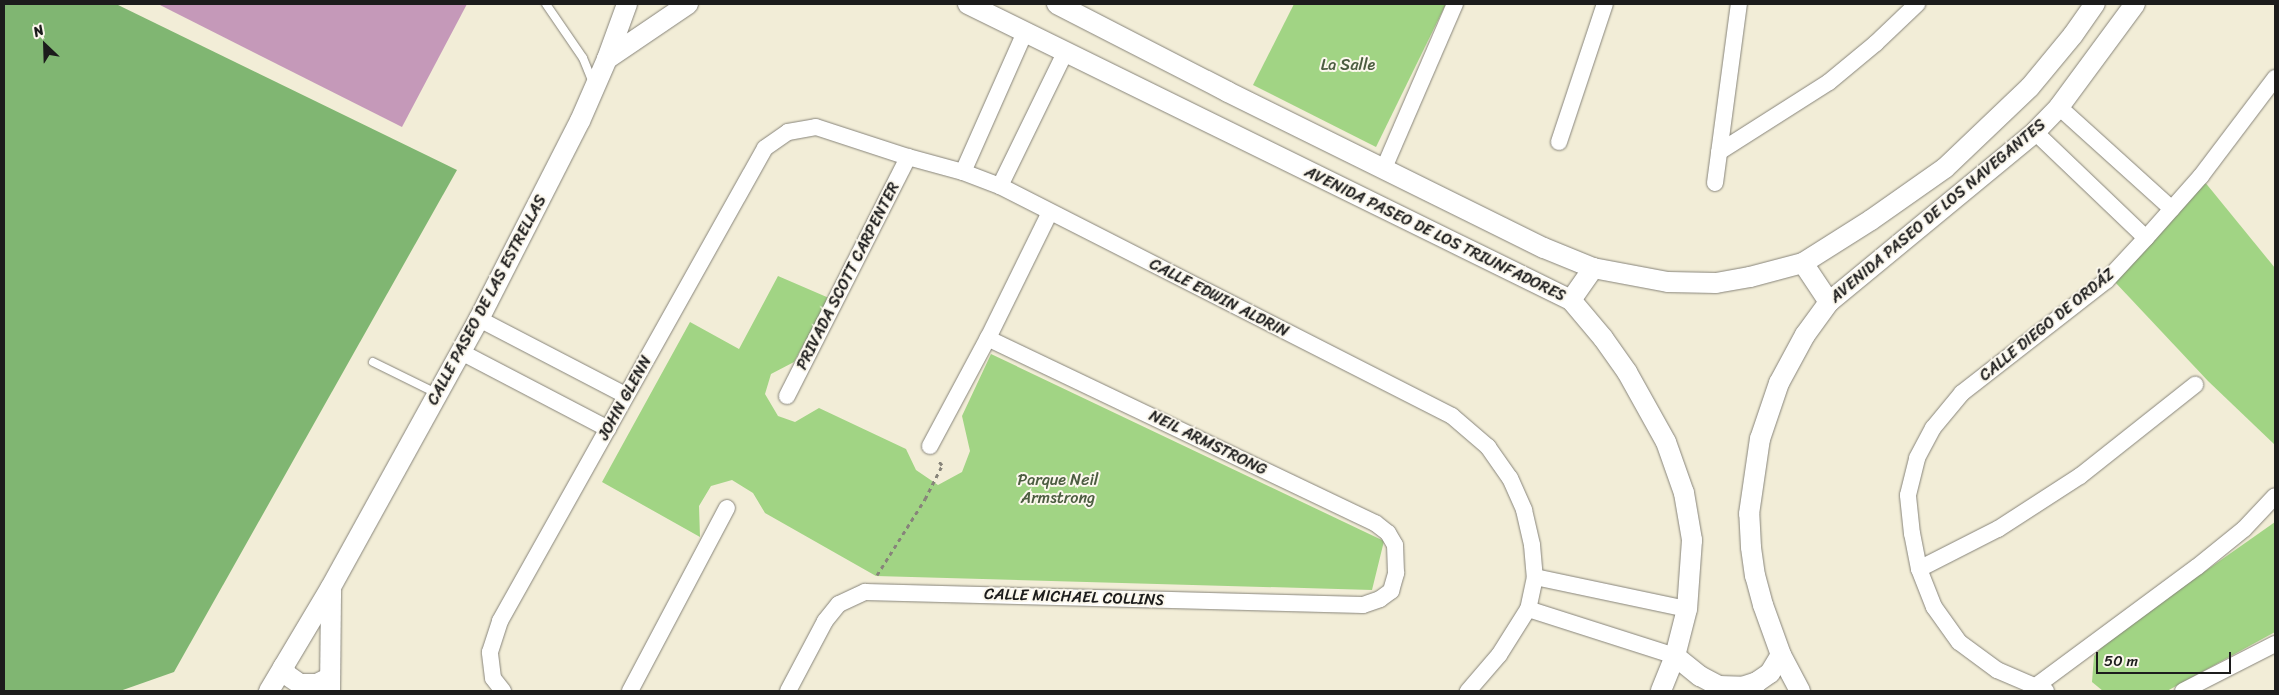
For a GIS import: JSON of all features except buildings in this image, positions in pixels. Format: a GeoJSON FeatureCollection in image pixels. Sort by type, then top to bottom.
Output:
{"type":"FeatureCollection","features":[{"type":"Feature","properties":{"kind":"street","name":"CALLE PASEO DE LAS ESTRELLAS"},"geometry":{"type":"LineString","coordinates":[[270,691],[331,587],[479,319],[580,121],[607,59],[627,4]]}},
{"type":"Feature","properties":{"kind":"street"},"geometry":{"type":"LineString","coordinates":[[607,59],[688,4]]}},
{"type":"Feature","properties":{"kind":"street"},"geometry":{"type":"LineString","coordinates":[[1057,4],[1228,92],[1544,248],[1593,268],[1668,282],[1716,283],[1750,277],[1803,263],[1829,302]]}},
{"type":"Feature","properties":{"kind":"street"},"geometry":{"type":"LineString","coordinates":[[1384,168],[1455,4]]}},
{"type":"Feature","properties":{"kind":"street"},"geometry":{"type":"LineString","coordinates":[[1559,142],[1605,4]]}},
{"type":"Feature","properties":{"kind":"street"},"geometry":{"type":"LineString","coordinates":[[1715,182],[1739,4]]}},
{"type":"Feature","properties":{"kind":"street"},"geometry":{"type":"LineString","coordinates":[[1719,152],[1829,82],[1876,43],[1916,4]]}},
{"type":"Feature","properties":{"kind":"street","name":"AVENIDA PASEO DE LOS NAVEGANTES"},"geometry":{"type":"LineString","coordinates":[[1803,263],[1871,220],[1944,168],[2030,88],[2073,35],[2095,4]]}},
{"type":"Feature","properties":{"kind":"street","name":"AVENIDA PASEO DE LOS NAVEGANTES"},"geometry":{"type":"LineString","coordinates":[[1800,691],[1781,655],[1763,605],[1755,576],[1749,514],[1760,439],[1780,383],[1805,335],[1829,302],[2035,132],[2059,107],[2135,4]]}},
{"type":"Feature","properties":{"kind":"street","name":"AVENIDA PASEO DE LOS TRIUNFADORES"},"geometry":{"type":"LineString","coordinates":[[975,5],[1065,52],[1571,300],[1603,338],[1627,372],[1666,442],[1684,493],[1692,540],[1686,609],[1675,656],[1661,691]]}},
{"type":"Feature","properties":{"kind":"street"},"geometry":{"type":"LineString","coordinates":[[962,172],[1025,32]]}},
{"type":"Feature","properties":{"kind":"street"},"geometry":{"type":"LineString","coordinates":[[1000,186],[1065,52]]}},
{"type":"Feature","properties":{"kind":"street","name":"CALLE DIEGO DE ORDÁZ"},"geometry":{"type":"LineString","coordinates":[[2041,689],[1997,670],[1959,642],[1934,607],[1918,569],[1912,534],[1908,495],[1916,458],[1933,428],[1962,393],[2106,281],[2201,176],[2275,78]]}},
{"type":"Feature","properties":{"kind":"street"},"geometry":{"type":"LineString","coordinates":[[2059,107],[2172,209]]}},
{"type":"Feature","properties":{"kind":"street","name":"CALLE EDWIN ALDRIN"},"geometry":{"type":"LineString","coordinates":[[788,132],[816,127],[908,157],[962,172],[1000,186],[1452,416],[1488,447],[1510,478],[1524,510],[1535,577],[1530,602]]}},
{"type":"Feature","properties":{"kind":"street","name":"JOHN GLENN"},"geometry":{"type":"LineString","coordinates":[[498,685],[490,652],[500,621],[765,148],[788,132]]}},
{"type":"Feature","properties":{"kind":"street"},"geometry":{"type":"LineString","coordinates":[[2035,132],[2146,238]]}},
{"type":"Feature","properties":{"kind":"street","name":"PRIVADA SCOTT CARPENTER"},"geometry":{"type":"LineString","coordinates":[[787,396],[908,157]]}},
{"type":"Feature","properties":{"kind":"street"},"geometry":{"type":"LineString","coordinates":[[930,446],[988,338],[1050,212]]}},
{"type":"Feature","properties":{"kind":"street"},"geometry":{"type":"LineString","coordinates":[[1571,300],[1593,268]]}},
{"type":"Feature","properties":{"kind":"street"},"geometry":{"type":"LineString","coordinates":[[479,319],[625,395]]}},
{"type":"Feature","properties":{"kind":"street","name":"NEIL ARMSTRONG"},"geometry":{"type":"LineString","coordinates":[[988,338],[1375,523],[1388,533],[1395,545],[1396,573]]}},
{"type":"Feature","properties":{"kind":"street"},"geometry":{"type":"LineString","coordinates":[[461,352],[608,429]]}},
{"type":"Feature","properties":{"kind":"street"},"geometry":{"type":"LineString","coordinates":[[1918,569],[1998,529],[2080,476],[2195,385]]}},
{"type":"Feature","properties":{"kind":"street"},"geometry":{"type":"LineString","coordinates":[[2041,689],[2197,568],[2244,529],[2275,496]]}},
{"type":"Feature","properties":{"kind":"street"},"geometry":{"type":"LineString","coordinates":[[630,691],[727,508]]}},
{"type":"Feature","properties":{"kind":"street","name":"CALLE MICHAEL COLLINS"},"geometry":{"type":"LineString","coordinates":[[788,691],[825,621],[839,604],[865,592],[1363,605],[1380,599],[1391,591],[1396,573]]}},
{"type":"Feature","properties":{"kind":"street"},"geometry":{"type":"LineString","coordinates":[[1535,577],[1686,609]]}},
{"type":"Feature","properties":{"kind":"street","name":"CALLE PASEO DE LAS ESTRELLAS"},"geometry":{"type":"LineString","coordinates":[[329,684],[331,587]]}},
{"type":"Feature","properties":{"kind":"street"},"geometry":{"type":"LineString","coordinates":[[1468,691],[1499,655],[1530,602],[1675,656],[1700,676],[1719,686],[1742,687],[1757,682],[1770,673],[1781,655]]}},
{"type":"Feature","properties":{"kind":"street"},"geometry":{"type":"LineString","coordinates":[[2183,691],[2275,644]]}},
{"type":"Feature","properties":{"kind":"street"},"geometry":{"type":"LineString","coordinates":[[283,667],[287,675],[300,684],[329,684]]}},
{"type":"Feature","properties":{"kind":"lane"},"geometry":{"type":"LineString","coordinates":[[549,5],[582,58],[595,87]]}},
{"type":"Feature","properties":{"kind":"lane"},"geometry":{"type":"LineString","coordinates":[[373,362],[439,394]]}},
{"type":"Feature","properties":{"kind":"path"},"geometry":{"type":"LineString","coordinates":[[865,592],[925,499],[942,465],[930,446]]}},
{"type":"Feature","properties":{"kind":"green space"},"geometry":{"type":"Polygon","coordinates":[[[4,4],[116,4],[457,170],[174,672],[120,691],[4,691],[4,4]]]}},
{"type":"Feature","properties":{"kind":"green space","name":"La Salle"},"geometry":{"type":"Polygon","coordinates":[[[1294,4],[1446,4],[1376,147],[1253,85],[1294,4]]]}},
{"type":"Feature","properties":{"kind":"green space"},"geometry":{"type":"Polygon","coordinates":[[[2204,181],[2275,268],[2275,445],[2208,381],[2114,281],[2204,181]]]}},
{"type":"Feature","properties":{"kind":"green space","name":"Parque Neil Armstrong"},"geometry":{"type":"Polygon","coordinates":[[[778,276],[829,298],[794,362],[771,374],[765,394],[778,416],[795,422],[819,408],[906,449],[916,470],[938,485],[962,472],[970,451],[962,416],[991,354],[1384,541],[1372,590],[876,576],[765,513],[753,493],[732,480],[711,486],[699,506],[700,537],[602,482],[690,322],[739,349],[778,276]]]}},
{"type":"Feature","properties":{"kind":"green space"},"geometry":{"type":"Polygon","coordinates":[[[2275,522],[2275,632],[2167,691],[2103,691],[2092,682],[2094,656],[2110,638],[2275,522]]]}}]}
